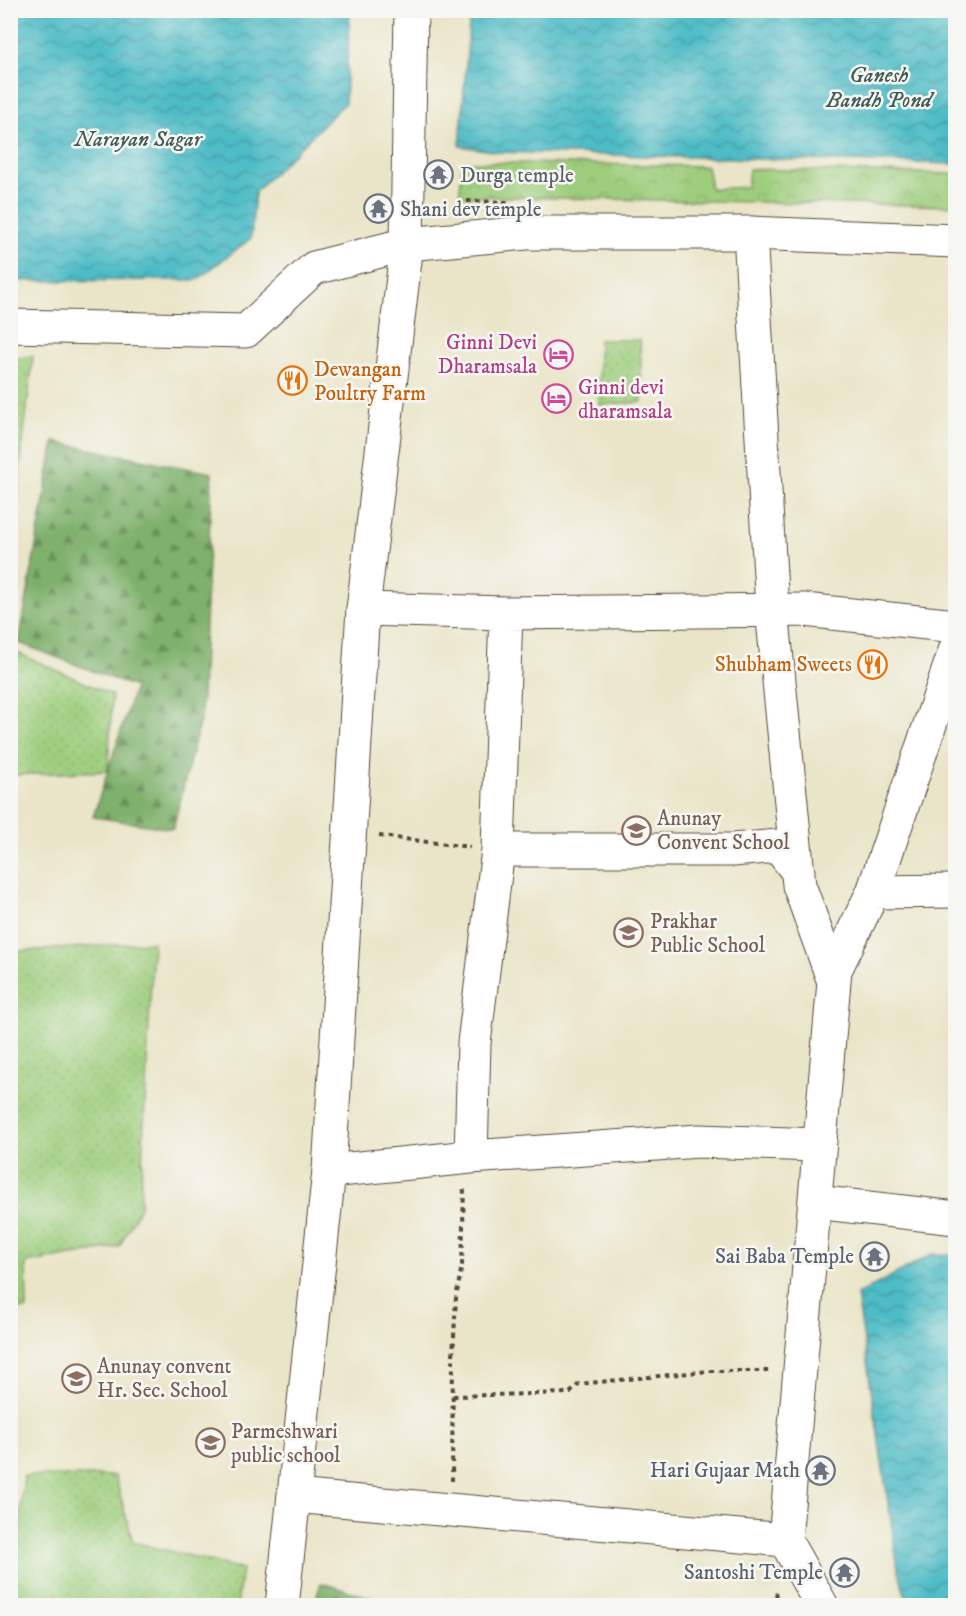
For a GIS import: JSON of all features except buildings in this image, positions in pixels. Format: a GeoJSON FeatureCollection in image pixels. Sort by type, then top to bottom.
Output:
{"type":"FeatureCollection","features":[{"type":"Feature","properties":{"kind":"street"},"geometry":{"type":"LineString","coordinates":[[282,1605],[329,1171],[363,609],[407,244],[411,10]]}},
{"type":"Feature","properties":{"kind":"street"},"geometry":{"type":"LineString","coordinates":[[10,326],[246,332],[314,268],[407,244],[526,233],[750,233],[956,241]]}},
{"type":"Feature","properties":{"kind":"street"},"geometry":{"type":"LineString","coordinates":[[750,233],[772,609],[799,885],[834,982]]}},
{"type":"Feature","properties":{"kind":"street"},"geometry":{"type":"LineString","coordinates":[[363,609],[506,613],[772,609],[804,610],[956,626]]}},
{"type":"Feature","properties":{"kind":"street"},"geometry":{"type":"LineString","coordinates":[[471,1157],[474,1042],[498,850],[506,613]]}},
{"type":"Feature","properties":{"kind":"street"},"geometry":{"type":"LineString","coordinates":[[822,1605],[785,1540],[835,970],[873,892],[956,648]]}},
{"type":"Feature","properties":{"kind":"street"},"geometry":{"type":"LineString","coordinates":[[498,850],[732,850],[778,846],[798,872]]}},
{"type":"Feature","properties":{"kind":"street"},"geometry":{"type":"LineString","coordinates":[[873,892],[956,891]]}},
{"type":"Feature","properties":{"kind":"street"},"geometry":{"type":"LineString","coordinates":[[329,1171],[471,1157],[699,1141],[819,1144]]}},
{"type":"Feature","properties":{"kind":"street"},"geometry":{"type":"LineString","coordinates":[[815,1202],[956,1218]]}},
{"type":"Feature","properties":{"kind":"street"},"geometry":{"type":"LineString","coordinates":[[294,1496],[785,1540]]}},
{"type":"Feature","properties":{"kind":"path"},"geometry":{"type":"LineString","coordinates":[[350,833],[498,850]]}},
{"type":"Feature","properties":{"kind":"path"},"geometry":{"type":"LineString","coordinates":[[451,1509],[456,1298],[462,1264],[465,1169],[471,1157]]}},
{"type":"Feature","properties":{"kind":"path"},"geometry":{"type":"LineString","coordinates":[[453,1396],[570,1393],[579,1384],[710,1371],[800,1371]]}},
{"type":"Feature","properties":{"kind":"green space"},"geometry":{"type":"Polygon","coordinates":[[[463,162],[707,166],[711,189],[747,187],[749,169],[955,174],[955,206],[459,196],[463,162]]]}},
{"type":"Feature","properties":{"kind":"green space"},"geometry":{"type":"Polygon","coordinates":[[[599,340],[640,340],[642,402],[599,405],[599,340]]]}},
{"type":"Feature","properties":{"kind":"green space"},"geometry":{"type":"Polygon","coordinates":[[[33,356],[11,546],[11,359],[33,356]]]}},
{"type":"Feature","properties":{"kind":"green space"},"geometry":{"type":"Polygon","coordinates":[[[54,442],[212,473],[201,716],[173,829],[93,817],[135,687],[19,643],[54,442]]]}},
{"type":"Feature","properties":{"kind":"green space"},"geometry":{"type":"Polygon","coordinates":[[[11,650],[112,695],[108,771],[11,775],[11,650]]]}},
{"type":"Feature","properties":{"kind":"green space"},"geometry":{"type":"Polygon","coordinates":[[[153,942],[140,1207],[119,1247],[26,1263],[27,1309],[11,1310],[11,952],[153,942]]]}},
{"type":"Feature","properties":{"kind":"green space"},"geometry":{"type":"Polygon","coordinates":[[[24,1476],[115,1476],[133,1542],[242,1569],[237,1605],[12,1605],[24,1476]]]}},
{"type":"Feature","properties":{"kind":"green space"},"geometry":{"type":"Polygon","coordinates":[[[321,1583],[397,1605],[314,1605],[321,1583]]]}},
{"type":"Feature","properties":{"kind":"green space"},"geometry":{"type":"Polygon","coordinates":[[[468,1598],[470,1605],[409,1605],[468,1598]]]}},
{"type":"Feature","properties":{"kind":"water","name":"Narayan Sagar"},"geometry":{"type":"Polygon","coordinates":[[[10,11],[350,11],[345,103],[255,192],[251,238],[197,280],[11,281],[10,11]]]}},
{"type":"Feature","properties":{"kind":"water","name":"Ganesh Bandh Pond"},"geometry":{"type":"Polygon","coordinates":[[[470,11],[955,11],[955,164],[498,152],[460,146],[470,11]]]}},
{"type":"Feature","properties":{"kind":"water"},"geometry":{"type":"Polygon","coordinates":[[[932,1254],[955,1255],[955,1605],[908,1605],[898,1569],[857,1295],[932,1254]]]}},
{"type":"Feature","properties":{"kind":"place","name":"Durga temple"},"geometry":{"type":"Point","coordinates":[439,175]}},
{"type":"Feature","properties":{"kind":"place","name":"Shani dev temple"},"geometry":{"type":"Point","coordinates":[379,209]}},
{"type":"Feature","properties":{"kind":"place","name":"Ginni Devi Dharamsala"},"geometry":{"type":"Point","coordinates":[558,354]}},
{"type":"Feature","properties":{"kind":"place","name":"Dewangan Poultry Farm"},"geometry":{"type":"Point","coordinates":[293,381]}},
{"type":"Feature","properties":{"kind":"place","name":"Ginni devi dharamsala"},"geometry":{"type":"Point","coordinates":[557,399]}},
{"type":"Feature","properties":{"kind":"place","name":"Shubham Sweets"},"geometry":{"type":"Point","coordinates":[873,664]}},
{"type":"Feature","properties":{"kind":"place","name":"Anunay Convent School"},"geometry":{"type":"Point","coordinates":[636,830]}},
{"type":"Feature","properties":{"kind":"place","name":"Prakhar Public School"},"geometry":{"type":"Point","coordinates":[629,933]}},
{"type":"Feature","properties":{"kind":"place","name":"Sai Baba Temple"},"geometry":{"type":"Point","coordinates":[875,1256]}},
{"type":"Feature","properties":{"kind":"place","name":"Anunay convent Hr. Sec. School"},"geometry":{"type":"Point","coordinates":[76,1378]}},
{"type":"Feature","properties":{"kind":"place","name":"Parmeshwari public school"},"geometry":{"type":"Point","coordinates":[210,1443]}},
{"type":"Feature","properties":{"kind":"place","name":"Hari Gujaar Math"},"geometry":{"type":"Point","coordinates":[821,1470]}},
{"type":"Feature","properties":{"kind":"place","name":"Santoshi Temple"},"geometry":{"type":"Point","coordinates":[844,1572]}}]}
